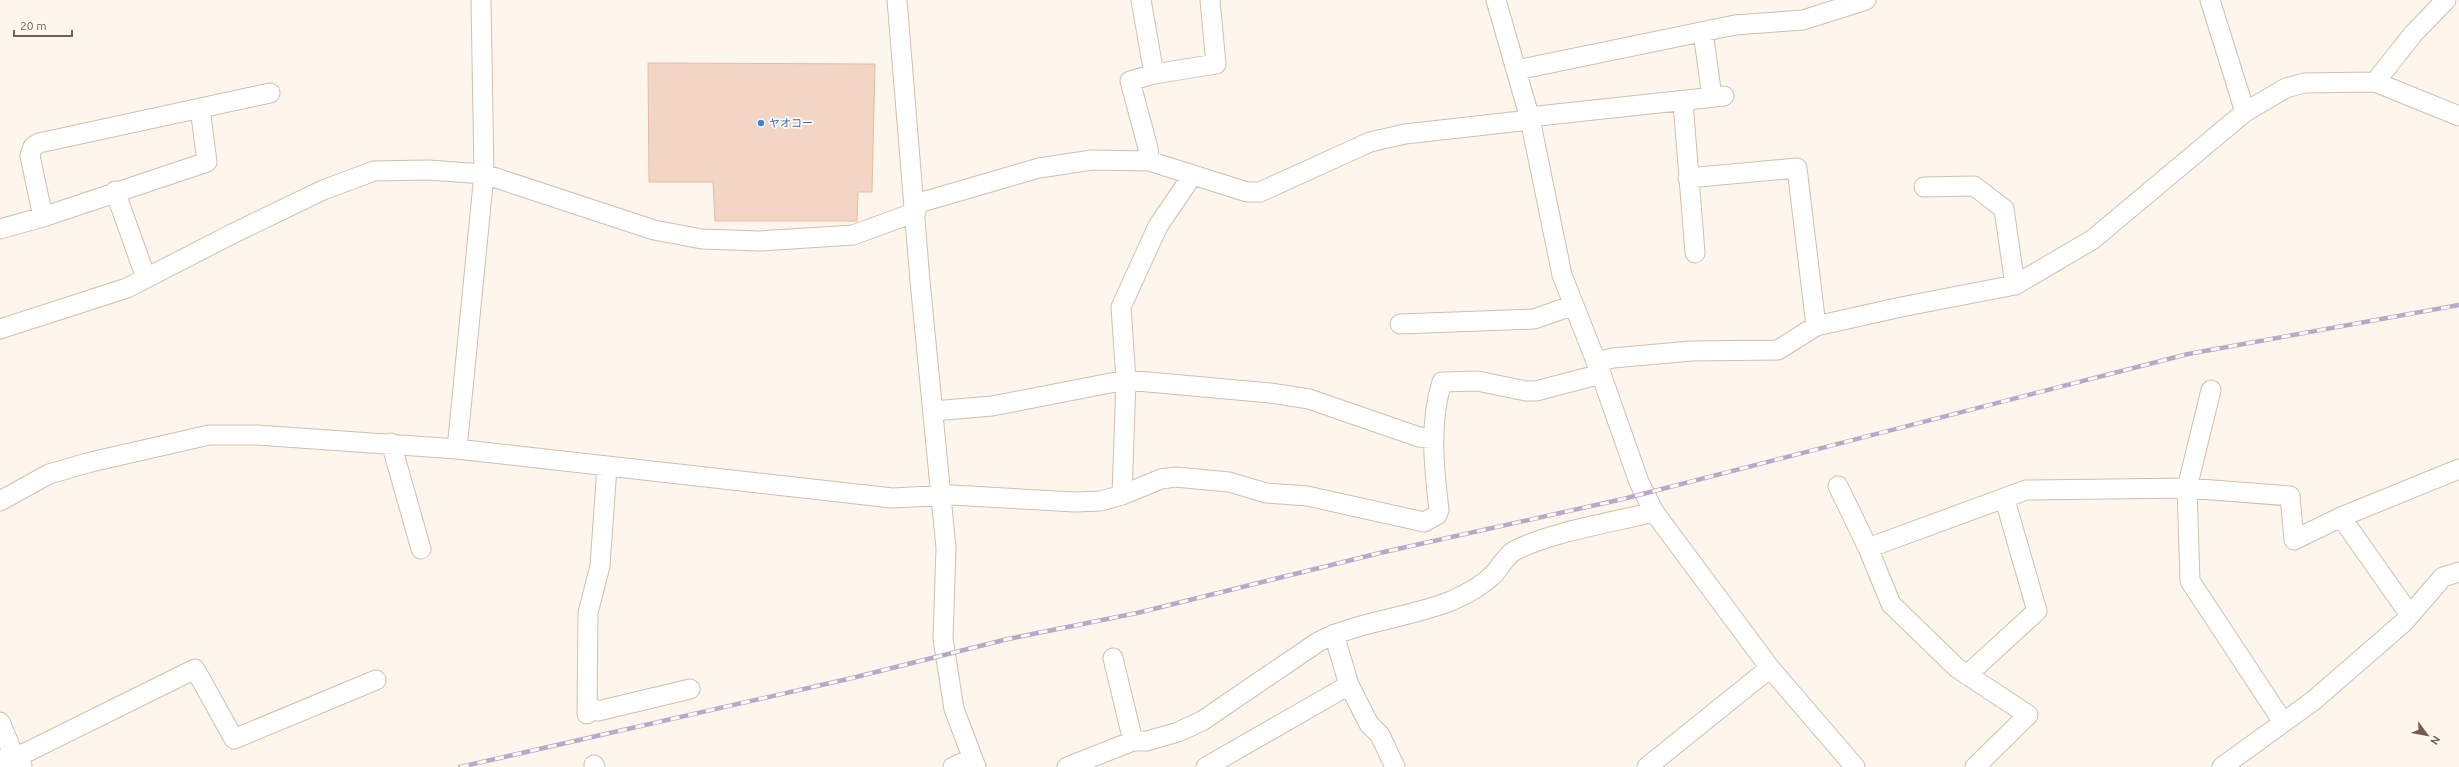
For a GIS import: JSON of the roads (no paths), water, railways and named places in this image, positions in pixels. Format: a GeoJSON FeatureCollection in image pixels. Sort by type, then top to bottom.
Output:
{"type":"FeatureCollection","features":[{"type":"Feature","properties":{"kind":"street"},"geometry":{"type":"LineString","coordinates":[[457,449],[484,174],[481,0]]}},
{"type":"Feature","properties":{"kind":"street"},"geometry":{"type":"LineString","coordinates":[[897,0],[920,281],[941,495],[946,565],[943,639],[954,709],[974,762],[953,767]]}},
{"type":"Feature","properties":{"kind":"street"},"geometry":{"type":"LineString","coordinates":[[1141,0],[1154,74]]}},
{"type":"Feature","properties":{"kind":"street"},"geometry":{"type":"LineString","coordinates":[[1149,161],[1148,148],[1130,81],[1154,74],[1216,64],[1210,0]]}},
{"type":"Feature","properties":{"kind":"street"},"geometry":{"type":"LineString","coordinates":[[1496,0],[1530,119],[1562,275],[1599,368],[1639,482],[1654,512],[1770,668],[1855,767]]}},
{"type":"Feature","properties":{"kind":"street"},"geometry":{"type":"LineString","coordinates":[[1517,70],[1703,32],[1735,24],[1803,20],[1866,0]]}},
{"type":"Feature","properties":{"kind":"street"},"geometry":{"type":"LineString","coordinates":[[2210,0],[2245,112]]}},
{"type":"Feature","properties":{"kind":"street"},"geometry":{"type":"LineString","coordinates":[[2375,82],[2414,33],[2446,0]]}},
{"type":"Feature","properties":{"kind":"street"},"geometry":{"type":"LineString","coordinates":[[0,329],[127,288],[302,200],[374,171],[428,170],[484,174],[654,230],[702,239],[760,241],[853,235],[915,208],[1039,168],[1092,160],[1149,161],[1246,192],[1260,192],[1370,142],[1405,134],[1530,119],[1538,116],[1718,97],[1703,32]]}},
{"type":"Feature","properties":{"kind":"street"},"geometry":{"type":"LineString","coordinates":[[0,501],[49,474],[91,462],[209,435],[257,435],[390,443],[457,449],[892,498],[941,495],[1075,502],[1101,501],[1122,495],[1161,479],[1175,477],[1229,482],[1266,493],[1307,496],[1424,522],[1437,515],[1439,510],[1434,439],[1438,394],[1442,382],[1477,381],[1526,391],[1536,391],[1599,368],[1613,358],[1692,351],[1778,350],[1816,326],[1901,306],[2015,285],[2092,240],[2245,112],[2286,88],[2304,83],[2375,82],[2459,116]]}},
{"type":"Feature","properties":{"kind":"street"},"geometry":{"type":"LineString","coordinates":[[43,216],[30,156],[33,147],[39,143],[270,93]]}},
{"type":"Feature","properties":{"kind":"street"},"geometry":{"type":"LineString","coordinates":[[1682,102],[1695,254]]}},
{"type":"Feature","properties":{"kind":"street"},"geometry":{"type":"LineString","coordinates":[[0,228],[43,216],[115,191],[207,162],[200,108]]}},
{"type":"Feature","properties":{"kind":"street"},"geometry":{"type":"LineString","coordinates":[[1688,178],[1797,168],[1816,326]]}},
{"type":"Feature","properties":{"kind":"street"},"geometry":{"type":"LineString","coordinates":[[1122,495],[1126,380],[1121,307],[1158,226],[1192,176]]}},
{"type":"Feature","properties":{"kind":"street"},"geometry":{"type":"LineString","coordinates":[[1924,187],[1974,186],[2004,209],[2015,285]]}},
{"type":"Feature","properties":{"kind":"street"},"geometry":{"type":"LineString","coordinates":[[115,191],[146,278]]}},
{"type":"Feature","properties":{"kind":"street"},"geometry":{"type":"LineString","coordinates":[[1400,324],[1534,320],[1574,305]]}},
{"type":"Feature","properties":{"kind":"street"},"geometry":{"type":"LineString","coordinates":[[933,411],[992,406],[1126,380],[1270,393],[1309,399],[1420,437],[1434,439]]}},
{"type":"Feature","properties":{"kind":"street"},"geometry":{"type":"LineString","coordinates":[[2211,390],[2187,488],[2190,581],[2284,722]]}},
{"type":"Feature","properties":{"kind":"street"},"geometry":{"type":"LineString","coordinates":[[390,443],[422,549]]}},
{"type":"Feature","properties":{"kind":"street"},"geometry":{"type":"LineString","coordinates":[[607,467],[600,566],[588,613],[587,710],[598,710],[690,689]]}},
{"type":"Feature","properties":{"kind":"street"},"geometry":{"type":"LineString","coordinates":[[1868,548],[1962,512],[2005,500],[2026,490],[2187,488],[2290,496],[2294,540],[2341,517],[2459,468]]}},
{"type":"Feature","properties":{"kind":"street"},"geometry":{"type":"LineString","coordinates":[[1838,486],[1868,548],[1891,604],[1957,668],[2028,715],[1975,767]]}},
{"type":"Feature","properties":{"kind":"street"},"geometry":{"type":"LineString","coordinates":[[1967,675],[2037,611],[2005,500]]}},
{"type":"Feature","properties":{"kind":"street"},"geometry":{"type":"LineString","coordinates":[[1067,767],[1133,741],[1147,741],[1202,721],[1318,642],[1334,634],[1418,613],[1452,600],[1475,589],[1493,574],[1512,552],[1537,541],[1654,512]]}},
{"type":"Feature","properties":{"kind":"street"},"geometry":{"type":"LineString","coordinates":[[2341,517],[2410,615]]}},
{"type":"Feature","properties":{"kind":"street"},"geometry":{"type":"LineString","coordinates":[[2222,767],[2313,701],[2410,615],[2443,577],[2459,572]]}},
{"type":"Feature","properties":{"kind":"street"},"geometry":{"type":"LineString","coordinates":[[1334,634],[1349,685],[1369,724],[1380,735],[1395,767]]}},
{"type":"Feature","properties":{"kind":"street"},"geometry":{"type":"LineString","coordinates":[[1113,658],[1133,741]]}},
{"type":"Feature","properties":{"kind":"street"},"geometry":{"type":"LineString","coordinates":[[1648,767],[1770,668]]}},
{"type":"Feature","properties":{"kind":"street"},"geometry":{"type":"LineString","coordinates":[[0,722],[12,761],[195,669],[234,738],[376,680]]}},
{"type":"Feature","properties":{"kind":"street"},"geometry":{"type":"LineString","coordinates":[[1206,767],[1349,685]]}},
{"type":"Feature","properties":{"kind":"railway"},"geometry":{"type":"LineString","coordinates":[[460,767],[848,679],[1008,639],[1137,613],[1384,552],[1623,499],[2188,354],[2459,305]]}},
{"type":"Feature","properties":{"kind":"place","name":"ヤオコー"},"geometry":{"type":"Point","coordinates":[761,123]}}]}
